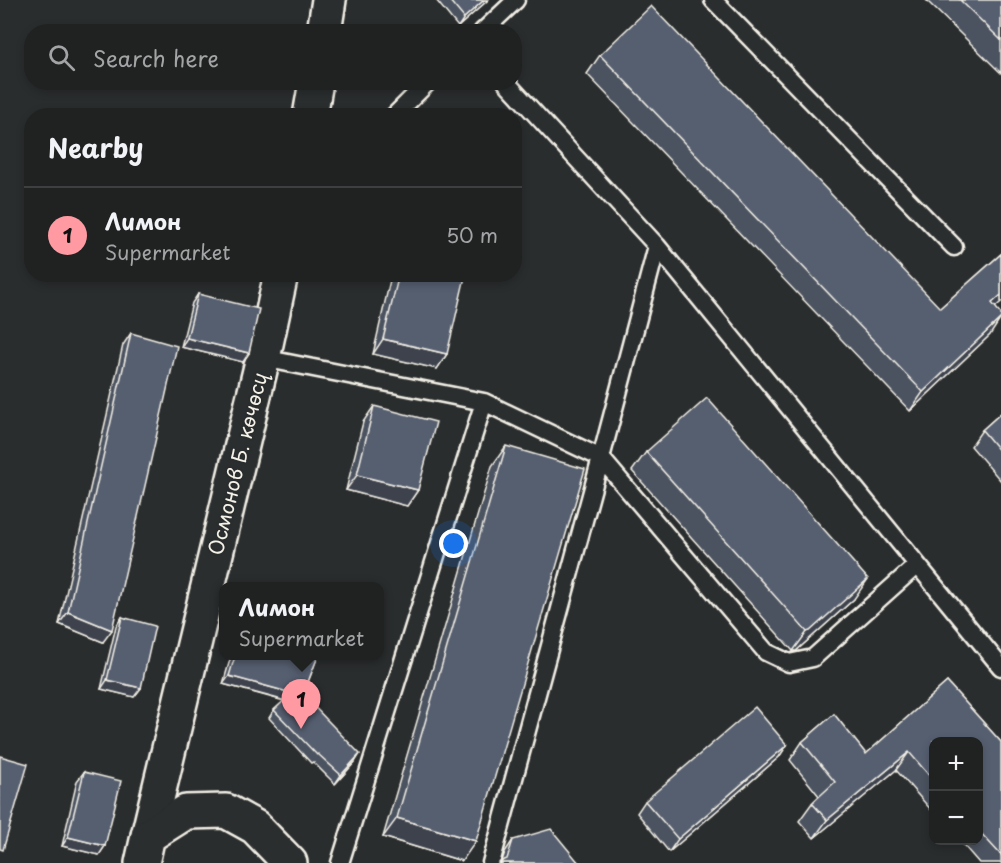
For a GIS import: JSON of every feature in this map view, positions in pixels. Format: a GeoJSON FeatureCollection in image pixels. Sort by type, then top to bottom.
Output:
{"type":"FeatureCollection","features":[{"type":"Feature","properties":{"kind":"street"},"geometry":{"type":"LineString","coordinates":[[325,24],[329,0]]}},
{"type":"Feature","properties":{"kind":"street"},"geometry":{"type":"LineString","coordinates":[[311,108],[315,90]]}},
{"type":"Feature","properties":{"kind":"street","name":"Осмонов Б. көчөсү"},"geometry":{"type":"LineString","coordinates":[[145,849],[279,282]]}},
{"type":"Feature","properties":{"kind":"street"},"geometry":{"type":"LineString","coordinates":[[145,849],[186,812],[226,811],[255,827],[290,863]]}},
{"type":"Feature","properties":{"kind":"lane"},"geometry":{"type":"LineString","coordinates":[[490,24],[516,0]]}},
{"type":"Feature","properties":{"kind":"lane"},"geometry":{"type":"LineString","coordinates":[[713,0],[954,247]]}},
{"type":"Feature","properties":{"kind":"lane"},"geometry":{"type":"LineString","coordinates":[[402,108],[420,90]]}},
{"type":"Feature","properties":{"kind":"lane"},"geometry":{"type":"LineString","coordinates":[[513,90],[657,246],[1001,667]]}},
{"type":"Feature","properties":{"kind":"lane"},"geometry":{"type":"LineString","coordinates":[[491,863],[657,246]]}},
{"type":"Feature","properties":{"kind":"lane"},"geometry":{"type":"LineString","coordinates":[[263,358],[484,402],[601,458],[766,652],[789,663],[813,658],[917,565]]}},
{"type":"Feature","properties":{"kind":"lane"},"geometry":{"type":"LineString","coordinates":[[340,863],[484,402]]}},
{"type":"Feature","properties":{"kind":"building"},"geometry":{"type":"Polygon","coordinates":[[[449,0],[484,0],[464,18],[449,0]]]}},
{"type":"Feature","properties":{"kind":"building"},"geometry":{"type":"Polygon","coordinates":[[[960,0],[1001,0],[1001,40],[960,0]]]}},
{"type":"Feature","properties":{"kind":"building"},"geometry":{"type":"Polygon","coordinates":[[[651,6],[940,308],[1001,254],[1001,295],[992,303],[1001,314],[1001,318],[923,392],[600,55],[651,6]]]}},
{"type":"Feature","properties":{"kind":"building"},"geometry":{"type":"Polygon","coordinates":[[[397,282],[464,282],[447,354],[383,339],[397,282]]]}},
{"type":"Feature","properties":{"kind":"building"},"geometry":{"type":"Polygon","coordinates":[[[198,294],[259,309],[249,353],[187,338],[198,294]]]}},
{"type":"Feature","properties":{"kind":"building"},"geometry":{"type":"Polygon","coordinates":[[[131,333],[177,346],[112,630],[68,612],[131,333]]]}},
{"type":"Feature","properties":{"kind":"building"},"geometry":{"type":"Polygon","coordinates":[[[707,398],[868,579],[810,631],[807,632],[646,452],[707,398]]]}},
{"type":"Feature","properties":{"kind":"building"},"geometry":{"type":"Polygon","coordinates":[[[374,406],[436,422],[418,490],[357,475],[374,406]]]}},
{"type":"Feature","properties":{"kind":"building"},"geometry":{"type":"Polygon","coordinates":[[[1001,413],[1001,453],[982,430],[1001,413]]]}},
{"type":"Feature","properties":{"kind":"building"},"geometry":{"type":"Polygon","coordinates":[[[506,446],[585,469],[476,841],[397,818],[506,446]]]}},
{"type":"Feature","properties":{"kind":"building"},"geometry":{"type":"Polygon","coordinates":[[[122,617],[155,626],[141,688],[107,680],[122,617]]]}},
{"type":"Feature","properties":{"kind":"building"},"geometry":{"type":"Polygon","coordinates":[[[234,660],[316,660],[303,695],[360,754],[341,775],[317,755],[274,710],[292,693],[229,676],[234,660]]]}},
{"type":"Feature","properties":{"kind":"building"},"geometry":{"type":"Polygon","coordinates":[[[947,682],[1001,742],[1001,855],[983,835],[983,737],[929,737],[929,775],[909,752],[827,820],[812,803],[835,782],[802,742],[834,714],[866,754],[947,682]]]}},
{"type":"Feature","properties":{"kind":"building"},"geometry":{"type":"Polygon","coordinates":[[[755,707],[787,745],[678,839],[645,801],[755,707]]]}},
{"type":"Feature","properties":{"kind":"building"},"geometry":{"type":"Polygon","coordinates":[[[0,756],[28,764],[3,850],[0,849],[0,756]]]}},
{"type":"Feature","properties":{"kind":"building"},"geometry":{"type":"Polygon","coordinates":[[[84,772],[121,781],[105,846],[68,837],[84,772]]]}},
{"type":"Feature","properties":{"kind":"building"},"geometry":{"type":"Polygon","coordinates":[[[551,829],[579,863],[500,862],[507,859],[513,840],[551,829]]]}},
{"type":"Feature","properties":{"kind":"place","name":"Лимон"},"geometry":{"type":"Point","coordinates":[301,729]}}]}
